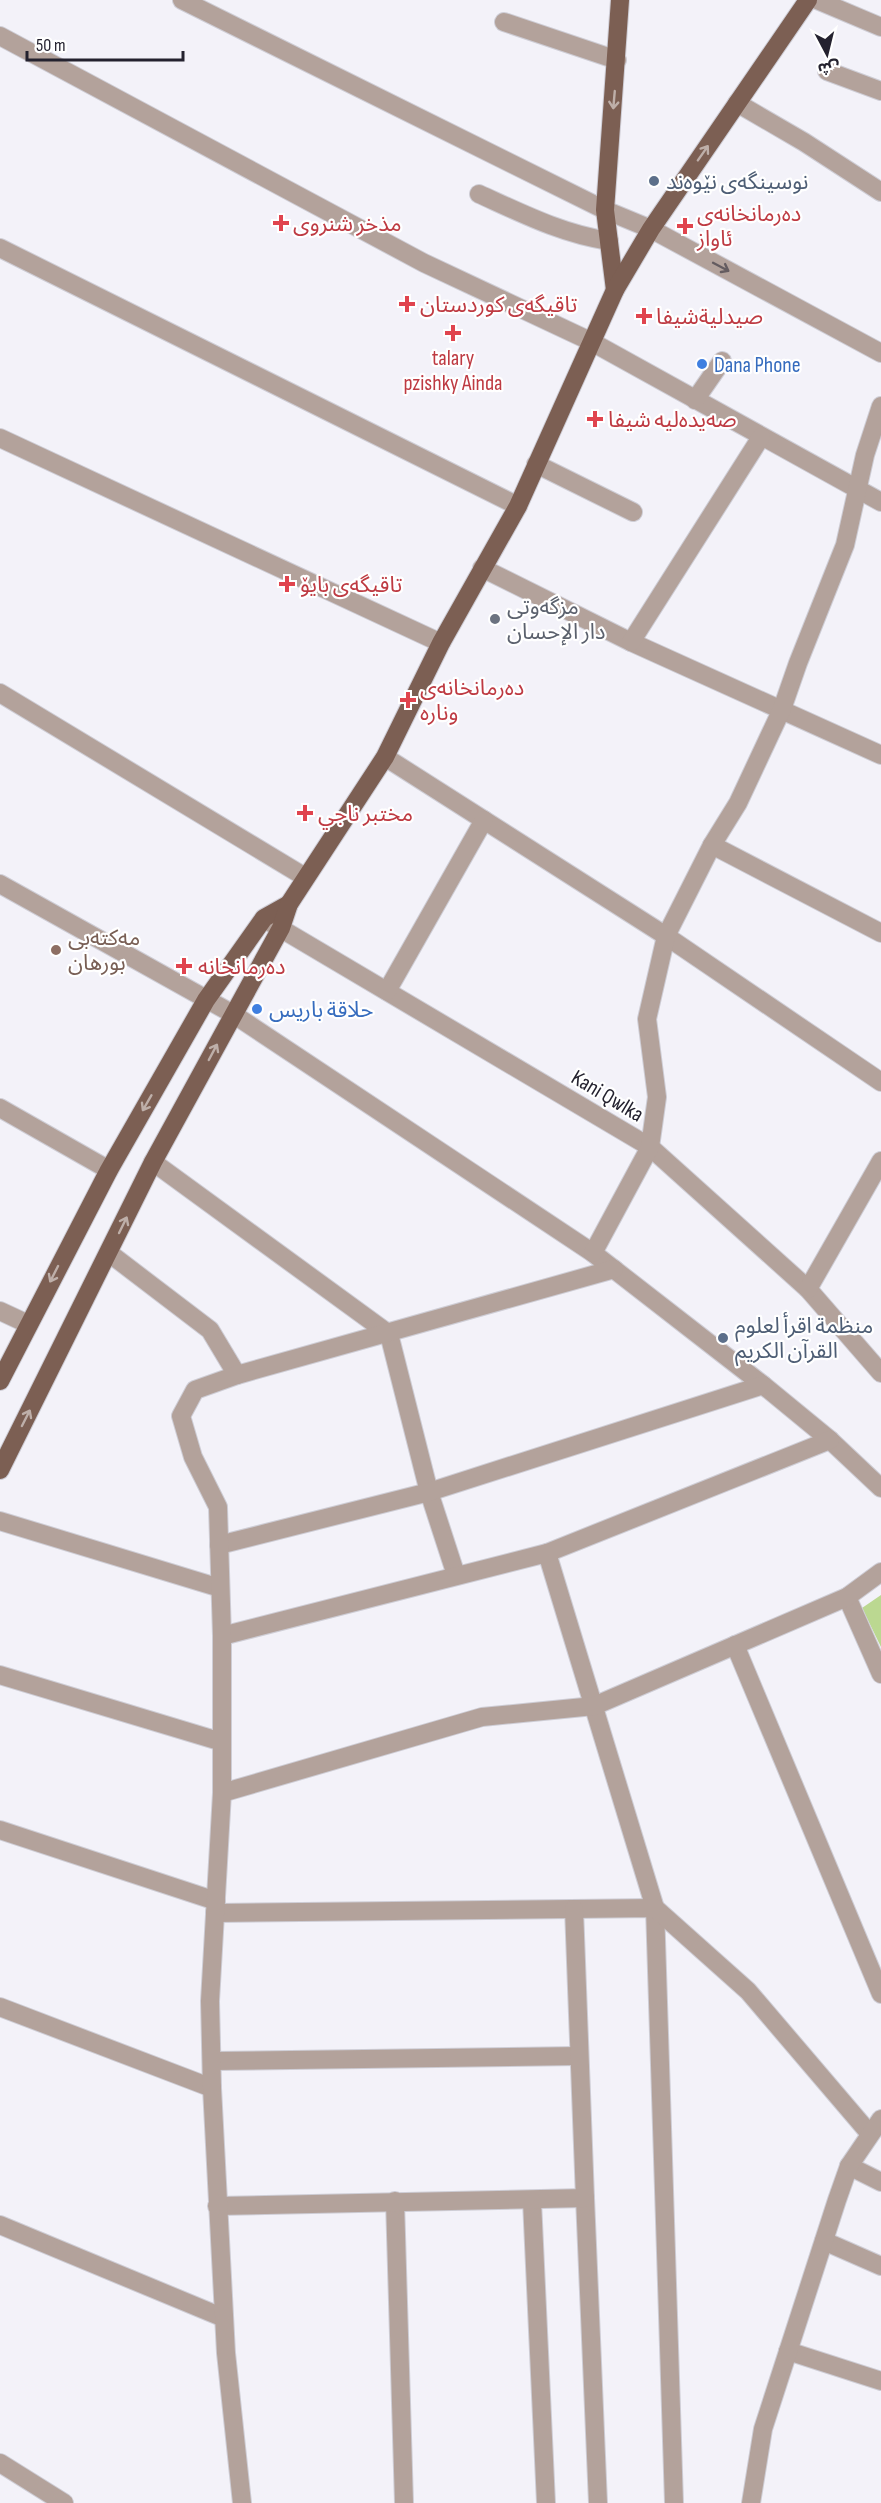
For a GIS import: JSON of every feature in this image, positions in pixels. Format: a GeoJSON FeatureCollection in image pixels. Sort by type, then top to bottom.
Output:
{"type":"FeatureCollection","features":[{"type":"Feature","properties":{"kind":"main road"},"geometry":{"type":"LineString","coordinates":[[615,290],[605,210],[620,0]]}},
{"type":"Feature","properties":{"kind":"main road"},"geometry":{"type":"LineString","coordinates":[[0,1470],[153,1162],[280,928],[289,904],[304,877],[385,757],[441,643],[518,506],[590,341],[615,290],[651,229],[808,0]]}},
{"type":"Feature","properties":{"kind":"main road"},"geometry":{"type":"LineString","coordinates":[[0,1381],[109,1170],[206,1000],[264,918],[289,904]]}},
{"type":"Feature","properties":{"kind":"street"},"geometry":{"type":"LineString","coordinates":[[182,0],[605,210],[651,229],[881,353]]}},
{"type":"Feature","properties":{"kind":"street"},"geometry":{"type":"LineString","coordinates":[[817,0],[881,27]]}},
{"type":"Feature","properties":{"kind":"street"},"geometry":{"type":"LineString","coordinates":[[504,22],[617,60]]}},
{"type":"Feature","properties":{"kind":"street"},"geometry":{"type":"LineString","coordinates":[[0,36],[424,263],[590,341],[881,502]]}},
{"type":"Feature","properties":{"kind":"street"},"geometry":{"type":"LineString","coordinates":[[827,71],[881,91]]}},
{"type":"Feature","properties":{"kind":"street"},"geometry":{"type":"LineString","coordinates":[[737,103],[804,142],[881,192]]}},
{"type":"Feature","properties":{"kind":"street"},"geometry":{"type":"LineString","coordinates":[[479,194],[549,226],[585,237],[609,241]]}},
{"type":"Feature","properties":{"kind":"street"},"geometry":{"type":"LineString","coordinates":[[0,248],[518,506]]}},
{"type":"Feature","properties":{"kind":"street"},"geometry":{"type":"LineString","coordinates":[[695,400],[722,361]]}},
{"type":"Feature","properties":{"kind":"street"},"geometry":{"type":"LineString","coordinates":[[593,1253],[650,1147],[657,1097],[647,1019],[666,936],[712,845],[738,803],[782,709],[845,545],[865,455],[881,406]]}},
{"type":"Feature","properties":{"kind":"street"},"geometry":{"type":"LineString","coordinates":[[631,642],[761,437]]}},
{"type":"Feature","properties":{"kind":"street"},"geometry":{"type":"LineString","coordinates":[[0,438],[441,643]]}},
{"type":"Feature","properties":{"kind":"street"},"geometry":{"type":"LineString","coordinates":[[537,464],[633,512]]}},
{"type":"Feature","properties":{"kind":"street"},"geometry":{"type":"LineString","coordinates":[[482,568],[631,642],[881,755]]}},
{"type":"Feature","properties":{"kind":"street"},"geometry":{"type":"LineString","coordinates":[[0,693],[304,877]]}},
{"type":"Feature","properties":{"kind":"street"},"geometry":{"type":"LineString","coordinates":[[385,757],[666,936],[881,1082]]}},
{"type":"Feature","properties":{"kind":"street"},"geometry":{"type":"LineString","coordinates":[[387,991],[484,820]]}},
{"type":"Feature","properties":{"kind":"street"},"geometry":{"type":"LineString","coordinates":[[712,845],[881,933]]}},
{"type":"Feature","properties":{"kind":"street"},"geometry":{"type":"LineString","coordinates":[[0,884],[232,1014],[593,1253],[764,1385],[830,1440],[881,1488]]}},
{"type":"Feature","properties":{"kind":"street","name":"Kani Qwlka"},"geometry":{"type":"LineString","coordinates":[[264,918],[650,1147],[808,1289],[881,1373]]}},
{"type":"Feature","properties":{"kind":"street"},"geometry":{"type":"LineString","coordinates":[[0,1108],[109,1170]]}},
{"type":"Feature","properties":{"kind":"street"},"geometry":{"type":"LineString","coordinates":[[153,1162],[389,1334],[429,1492],[456,1575]]}},
{"type":"Feature","properties":{"kind":"street"},"geometry":{"type":"LineString","coordinates":[[808,1289],[879,1169]]}},
{"type":"Feature","properties":{"kind":"street"},"geometry":{"type":"LineString","coordinates":[[109,1253],[210,1330],[237,1375]]}},
{"type":"Feature","properties":{"kind":"street"},"geometry":{"type":"LineString","coordinates":[[242,2503],[224,2318],[217,2206],[210,2001],[222,1793],[222,1636],[218,1507],[193,1457],[181,1416],[195,1390],[237,1375],[614,1269]]}},
{"type":"Feature","properties":{"kind":"street"},"geometry":{"type":"LineString","coordinates":[[0,1311],[28,1324]]}},
{"type":"Feature","properties":{"kind":"street"},"geometry":{"type":"LineString","coordinates":[[219,1545],[429,1492],[764,1385]]}},
{"type":"Feature","properties":{"kind":"street"},"geometry":{"type":"LineString","coordinates":[[222,1636],[547,1552],[830,1440]]}},
{"type":"Feature","properties":{"kind":"street"},"geometry":{"type":"LineString","coordinates":[[0,1521],[220,1588]]}},
{"type":"Feature","properties":{"kind":"street"},"geometry":{"type":"LineString","coordinates":[[547,1552],[656,1908],[674,2503]]}},
{"type":"Feature","properties":{"kind":"street"},"geometry":{"type":"LineString","coordinates":[[222,1793],[483,1717],[594,1706],[848,1597],[881,1572]]}},
{"type":"Feature","properties":{"kind":"street"},"geometry":{"type":"LineString","coordinates":[[848,1597],[881,1674]]}},
{"type":"Feature","properties":{"kind":"street"},"geometry":{"type":"LineString","coordinates":[[735,1645],[881,1994]]}},
{"type":"Feature","properties":{"kind":"street"},"geometry":{"type":"LineString","coordinates":[[0,1675],[222,1742]]}},
{"type":"Feature","properties":{"kind":"street"},"geometry":{"type":"LineString","coordinates":[[0,1830],[216,1907],[656,1908],[748,1991],[876,2126],[849,2166],[824,2241],[763,2429],[752,2503]]}},
{"type":"Feature","properties":{"kind":"street"},"geometry":{"type":"LineString","coordinates":[[574,1909],[598,2503]]}},
{"type":"Feature","properties":{"kind":"street"},"geometry":{"type":"LineString","coordinates":[[0,2007],[213,2088]]}},
{"type":"Feature","properties":{"kind":"street"},"geometry":{"type":"LineString","coordinates":[[212,2061],[579,2056]]}},
{"type":"Feature","properties":{"kind":"street"},"geometry":{"type":"LineString","coordinates":[[849,2166],[881,2182]]}},
{"type":"Feature","properties":{"kind":"street"},"geometry":{"type":"LineString","coordinates":[[217,2206],[585,2199]]}},
{"type":"Feature","properties":{"kind":"street"},"geometry":{"type":"LineString","coordinates":[[395,2201],[404,2503]]}},
{"type":"Feature","properties":{"kind":"street"},"geometry":{"type":"LineString","coordinates":[[532,2201],[546,2503]]}},
{"type":"Feature","properties":{"kind":"street"},"geometry":{"type":"LineString","coordinates":[[0,2225],[224,2318]]}},
{"type":"Feature","properties":{"kind":"street"},"geometry":{"type":"LineString","coordinates":[[824,2241],[881,2266]]}},
{"type":"Feature","properties":{"kind":"street"},"geometry":{"type":"LineString","coordinates":[[788,2351],[881,2381]]}},
{"type":"Feature","properties":{"kind":"street"},"geometry":{"type":"LineString","coordinates":[[0,2463],[64,2503]]}},
{"type":"Feature","properties":{"kind":"green space"},"geometry":{"type":"Polygon","coordinates":[[[881,1595],[881,1647],[862,1608],[881,1595]]]}},
{"type":"Feature","properties":{"kind":"place","name":"نوسینگەی نێوەند"},"geometry":{"type":"Point","coordinates":[654,181]}},
{"type":"Feature","properties":{"kind":"place","name":"مذخر شنروی"},"geometry":{"type":"Point","coordinates":[281,223]}},
{"type":"Feature","properties":{"kind":"place","name":"دەرمانخانەی ئاواز"},"geometry":{"type":"Point","coordinates":[685,226]}},
{"type":"Feature","properties":{"kind":"place","name":"تاقیگەی کوردستان"},"geometry":{"type":"Point","coordinates":[407,304]}},
{"type":"Feature","properties":{"kind":"place","name":"صیدلیةشیفا"},"geometry":{"type":"Point","coordinates":[644,316]}},
{"type":"Feature","properties":{"kind":"place","name":"talary pzishky Ainda"},"geometry":{"type":"Point","coordinates":[453,333]}},
{"type":"Feature","properties":{"kind":"place","name":"Dana Phone"},"geometry":{"type":"Point","coordinates":[702,364]}},
{"type":"Feature","properties":{"kind":"place","name":"صەیدەلیە شیفا"},"geometry":{"type":"Point","coordinates":[595,419]}},
{"type":"Feature","properties":{"kind":"place","name":"تاقیگەی بایۆ"},"geometry":{"type":"Point","coordinates":[287,584]}},
{"type":"Feature","properties":{"kind":"place","name":"مزگەوتی دار الإحسان"},"geometry":{"type":"Point","coordinates":[495,619]}},
{"type":"Feature","properties":{"kind":"place","name":"دەرمانخانەی ونارە"},"geometry":{"type":"Point","coordinates":[408,700]}},
{"type":"Feature","properties":{"kind":"place","name":"مختبر ناجي"},"geometry":{"type":"Point","coordinates":[305,813]}},
{"type":"Feature","properties":{"kind":"place","name":"مەکتەبی بورهان"},"geometry":{"type":"Point","coordinates":[56,950]}},
{"type":"Feature","properties":{"kind":"place","name":"دەرمانخانە"},"geometry":{"type":"Point","coordinates":[184,966]}},
{"type":"Feature","properties":{"kind":"place","name":"حلاقة باریس"},"geometry":{"type":"Point","coordinates":[257,1009]}},
{"type":"Feature","properties":{"kind":"place","name":"منظمة اقرأ لعلوم القرآن الكريم"},"geometry":{"type":"Point","coordinates":[723,1338]}}]}
